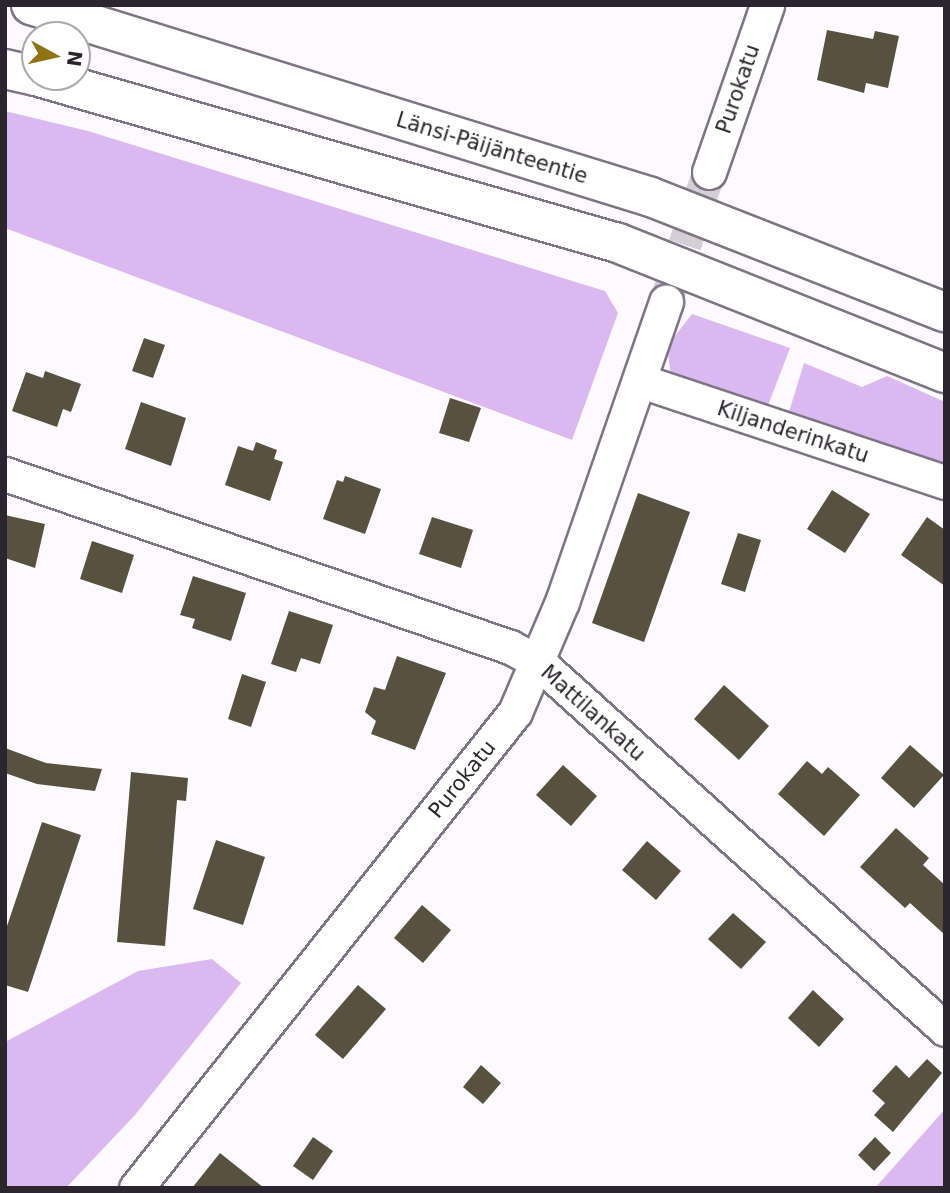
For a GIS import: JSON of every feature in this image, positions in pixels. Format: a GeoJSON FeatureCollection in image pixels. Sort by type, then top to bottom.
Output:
{"type":"FeatureCollection","features":[{"type":"Feature","properties":{"kind":"main road","name":"Länsi-Päijänteentie"},"geometry":{"type":"LineString","coordinates":[[31,5],[651,197],[945,312]]}},
{"type":"Feature","properties":{"kind":"main road"},"geometry":{"type":"LineString","coordinates":[[86,91],[618,243],[945,373]]}},
{"type":"Feature","properties":{"kind":"street","name":"Purokatu"},"geometry":{"type":"LineString","coordinates":[[709,173],[767,5]]}},
{"type":"Feature","properties":{"kind":"street","name":"Purokatu"},"geometry":{"type":"LineString","coordinates":[[136,1188],[515,712],[538,662],[641,381],[666,301]]}},
{"type":"Feature","properties":{"kind":"street","name":"Kiljanderinkatu"},"geometry":{"type":"LineString","coordinates":[[641,381],[945,482]]}},
{"type":"Feature","properties":{"kind":"street","name":"Mattilankatu"},"geometry":{"type":"LineString","coordinates":[[5,474],[510,648],[538,662],[945,1029]]}},
{"type":"Feature","properties":{"kind":"shaded area"},"geometry":{"type":"Polygon","coordinates":[[[5,111],[88,131],[605,291],[618,313],[572,440],[5,228],[5,111]]]}},
{"type":"Feature","properties":{"kind":"shaded area"},"geometry":{"type":"Polygon","coordinates":[[[692,314],[790,348],[767,408],[672,383],[667,346],[692,314]]]}},
{"type":"Feature","properties":{"kind":"shaded area"},"geometry":{"type":"Polygon","coordinates":[[[804,363],[862,387],[887,376],[945,402],[945,467],[788,415],[804,363]]]}},
{"type":"Feature","properties":{"kind":"shaded area"},"geometry":{"type":"Polygon","coordinates":[[[212,959],[241,983],[135,1115],[66,1188],[5,1188],[5,1042],[138,971],[212,959]]]}},
{"type":"Feature","properties":{"kind":"shaded area"},"geometry":{"type":"Polygon","coordinates":[[[945,1109],[945,1188],[875,1188],[945,1109]]]}},
{"type":"Feature","properties":{"kind":"building"},"geometry":{"type":"Polygon","coordinates":[[[827,30],[873,39],[875,31],[899,36],[888,88],[866,83],[864,93],[817,80],[827,30]]]}},
{"type":"Feature","properties":{"kind":"building"},"geometry":{"type":"Polygon","coordinates":[[[144,338],[165,345],[153,378],[132,371],[144,338]]]}},
{"type":"Feature","properties":{"kind":"building"},"geometry":{"type":"Polygon","coordinates":[[[45,371],[81,384],[71,412],[63,409],[57,427],[12,411],[26,372],[43,378],[45,371]]]}},
{"type":"Feature","properties":{"kind":"building"},"geometry":{"type":"Polygon","coordinates":[[[450,398],[481,408],[469,442],[439,433],[450,398]]]}},
{"type":"Feature","properties":{"kind":"building"},"geometry":{"type":"Polygon","coordinates":[[[141,402],[186,418],[171,466],[125,449],[141,402]]]}},
{"type":"Feature","properties":{"kind":"building"},"geometry":{"type":"Polygon","coordinates":[[[256,442],[277,450],[274,459],[283,462],[270,501],[225,485],[238,446],[253,451],[256,442]]]}},
{"type":"Feature","properties":{"kind":"building"},"geometry":{"type":"Polygon","coordinates":[[[345,476],[381,489],[365,534],[323,519],[337,480],[343,482],[345,476]]]}},
{"type":"Feature","properties":{"kind":"building"},"geometry":{"type":"Polygon","coordinates":[[[832,490],[870,514],[845,553],[807,529],[832,490]]]}},
{"type":"Feature","properties":{"kind":"building"},"geometry":{"type":"Polygon","coordinates":[[[638,493],[690,512],[644,642],[592,623],[638,493]]]}},
{"type":"Feature","properties":{"kind":"building"},"geometry":{"type":"Polygon","coordinates":[[[5,515],[45,524],[35,568],[5,558],[5,515]]]}},
{"type":"Feature","properties":{"kind":"building"},"geometry":{"type":"Polygon","coordinates":[[[432,517],[473,530],[461,568],[419,554],[432,517]]]}},
{"type":"Feature","properties":{"kind":"building"},"geometry":{"type":"Polygon","coordinates":[[[927,517],[945,530],[945,586],[901,555],[927,517]]]}},
{"type":"Feature","properties":{"kind":"building"},"geometry":{"type":"Polygon","coordinates":[[[738,533],[761,540],[745,592],[721,584],[738,533]]]}},
{"type":"Feature","properties":{"kind":"building"},"geometry":{"type":"Polygon","coordinates":[[[92,541],[134,555],[122,593],[80,579],[92,541]]]}},
{"type":"Feature","properties":{"kind":"building"},"geometry":{"type":"Polygon","coordinates":[[[193,576],[246,593],[231,641],[192,628],[195,619],[180,615],[193,576]]]}},
{"type":"Feature","properties":{"kind":"building"},"geometry":{"type":"Polygon","coordinates":[[[289,611],[333,625],[320,664],[301,658],[296,672],[271,664],[289,611]]]}},
{"type":"Feature","properties":{"kind":"building"},"geometry":{"type":"Polygon","coordinates":[[[397,656],[446,673],[415,750],[371,734],[376,721],[365,712],[374,687],[385,690],[397,656]]]}},
{"type":"Feature","properties":{"kind":"building"},"geometry":{"type":"Polygon","coordinates":[[[242,674],[266,682],[251,727],[228,719],[242,674]]]}},
{"type":"Feature","properties":{"kind":"building"},"geometry":{"type":"Polygon","coordinates":[[[724,685],[769,726],[739,760],[694,719],[724,685]]]}},
{"type":"Feature","properties":{"kind":"building"},"geometry":{"type":"Polygon","coordinates":[[[910,745],[944,775],[914,808],[881,778],[910,745]]]}},
{"type":"Feature","properties":{"kind":"building"},"geometry":{"type":"Polygon","coordinates":[[[5,748],[46,763],[102,769],[95,791],[37,784],[5,773],[5,748]]]}},
{"type":"Feature","properties":{"kind":"building"},"geometry":{"type":"Polygon","coordinates":[[[807,761],[822,774],[828,767],[860,795],[824,836],[778,794],[807,761]]]}},
{"type":"Feature","properties":{"kind":"building"},"geometry":{"type":"Polygon","coordinates":[[[563,765],[597,796],[571,826],[536,795],[563,765]]]}},
{"type":"Feature","properties":{"kind":"building"},"geometry":{"type":"Polygon","coordinates":[[[131,772],[188,778],[186,801],[177,800],[165,946],[117,942],[131,772]]]}},
{"type":"Feature","properties":{"kind":"building"},"geometry":{"type":"Polygon","coordinates":[[[42,822],[81,835],[28,992],[5,985],[5,932],[42,822]]]}},
{"type":"Feature","properties":{"kind":"building"},"geometry":{"type":"Polygon","coordinates":[[[896,828],[929,858],[923,865],[945,885],[945,935],[910,903],[905,908],[860,867],[896,828]]]}},
{"type":"Feature","properties":{"kind":"building"},"geometry":{"type":"Polygon","coordinates":[[[216,840],[265,857],[243,925],[193,909],[216,840]]]}},
{"type":"Feature","properties":{"kind":"building"},"geometry":{"type":"Polygon","coordinates":[[[647,841],[681,871],[656,900],[622,870],[647,841]]]}},
{"type":"Feature","properties":{"kind":"building"},"geometry":{"type":"Polygon","coordinates":[[[422,905],[451,930],[423,963],[394,938],[422,905]]]}},
{"type":"Feature","properties":{"kind":"building"},"geometry":{"type":"Polygon","coordinates":[[[733,913],[766,942],[741,969],[708,939],[733,913]]]}},
{"type":"Feature","properties":{"kind":"building"},"geometry":{"type":"Polygon","coordinates":[[[358,985],[386,1009],[343,1059],[315,1035],[358,985]]]}},
{"type":"Feature","properties":{"kind":"building"},"geometry":{"type":"Polygon","coordinates":[[[813,990],[844,1019],[819,1047],[788,1018],[813,990]]]}},
{"type":"Feature","properties":{"kind":"building"},"geometry":{"type":"Polygon","coordinates":[[[927,1059],[942,1073],[893,1132],[874,1115],[885,1103],[872,1091],[896,1065],[909,1078],[927,1059]]]}},
{"type":"Feature","properties":{"kind":"building"},"geometry":{"type":"Polygon","coordinates":[[[481,1065],[501,1083],[483,1104],[463,1087],[481,1065]]]}},
{"type":"Feature","properties":{"kind":"building"},"geometry":{"type":"Polygon","coordinates":[[[313,1137],[333,1151],[313,1180],[293,1166],[313,1137]]]}},
{"type":"Feature","properties":{"kind":"building"},"geometry":{"type":"Polygon","coordinates":[[[875,1137],[891,1153],[874,1171],[858,1155],[875,1137]]]}},
{"type":"Feature","properties":{"kind":"building"},"geometry":{"type":"Polygon","coordinates":[[[220,1153],[264,1188],[192,1188],[220,1153]]]}},
{"type":"Feature","properties":{"kind":"tunnel"},"geometry":{"type":"LineString","coordinates":[[669,292],[709,172]]}}]}
